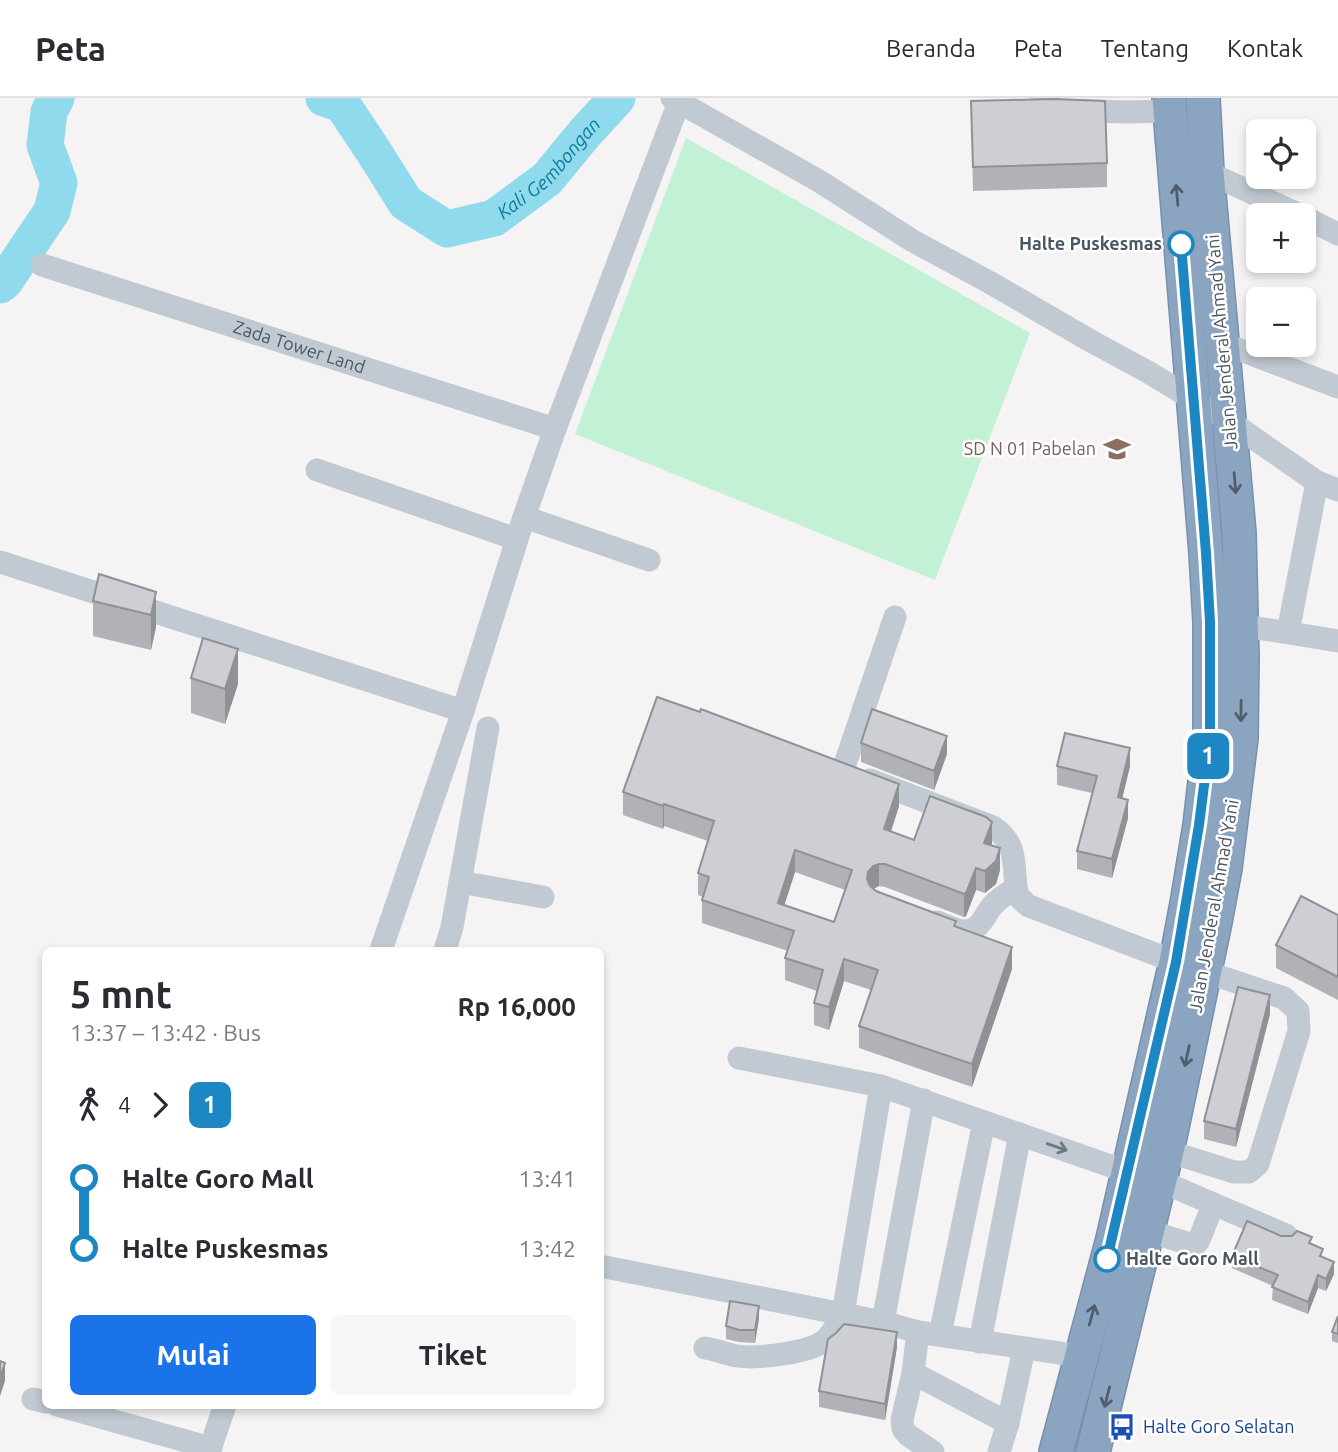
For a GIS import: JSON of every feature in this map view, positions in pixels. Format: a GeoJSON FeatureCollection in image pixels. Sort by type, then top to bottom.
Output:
{"type":"FeatureCollection","features":[{"type":"Feature","properties":{"kind":"highway","name":"Jalan Jenderal Ahmad Yani"},"geometry":{"type":"LineString","coordinates":[[1093,1452],[1163,1166],[1190,966],[1199,825],[1239,533],[1202,98]]}},
{"type":"Feature","properties":{"kind":"highway","name":"Jalan Jenderal Ahmad Yani"},"geometry":{"type":"LineString","coordinates":[[1169,104],[1194,400],[1226,623]]}},
{"type":"Feature","properties":{"kind":"highway","name":"Jalan Jenderal Ahmad Yani"},"geometry":{"type":"LineString","coordinates":[[1056,1452],[1128,1172],[1190,966]]}},
{"type":"Feature","properties":{"kind":"street"},"geometry":{"type":"LineString","coordinates":[[1042,98],[1055,110],[1127,112],[1169,104]]}},
{"type":"Feature","properties":{"kind":"street"},"geometry":{"type":"LineString","coordinates":[[382,947],[463,711],[516,539],[676,100],[819,181],[913,241],[1194,400],[1328,486],[1288,632]]}},
{"type":"Feature","properties":{"kind":"street"},"geometry":{"type":"LineString","coordinates":[[1207,172],[1274,203]]}},
{"type":"Feature","properties":{"kind":"street"},"geometry":{"type":"LineString","coordinates":[[1316,223],[1338,234]]}},
{"type":"Feature","properties":{"kind":"street","name":"Zada Tower Land"},"geometry":{"type":"LineString","coordinates":[[42,265],[555,429]]}},
{"type":"Feature","properties":{"kind":"street"},"geometry":{"type":"LineString","coordinates":[[1222,343],[1338,387]]}},
{"type":"Feature","properties":{"kind":"street"},"geometry":{"type":"LineString","coordinates":[[317,470],[516,539]]}},
{"type":"Feature","properties":{"kind":"street"},"geometry":{"type":"LineString","coordinates":[[524,517],[649,560]]}},
{"type":"Feature","properties":{"kind":"street"},"geometry":{"type":"LineString","coordinates":[[0,562],[463,711]]}},
{"type":"Feature","properties":{"kind":"street"},"geometry":{"type":"LineString","coordinates":[[844,770],[895,617]]}},
{"type":"Feature","properties":{"kind":"street"},"geometry":{"type":"LineString","coordinates":[[1226,623],[1338,640]]}},
{"type":"Feature","properties":{"kind":"street"},"geometry":{"type":"LineString","coordinates":[[446,947],[452,927],[488,729]]}},
{"type":"Feature","properties":{"kind":"street"},"geometry":{"type":"LineString","coordinates":[[818,761],[993,827],[1004,834],[1010,844],[1015,865],[1016,888],[1020,899],[1028,905],[1284,998],[1298,1011],[1299,1031],[1258,1164],[1249,1172],[1163,1166]]}},
{"type":"Feature","properties":{"kind":"street"},"geometry":{"type":"LineString","coordinates":[[460,882],[542,897]]}},
{"type":"Feature","properties":{"kind":"street"},"geometry":{"type":"LineString","coordinates":[[916,914],[962,931],[971,931],[980,924],[993,904],[1016,888]]}},
{"type":"Feature","properties":{"kind":"street"},"geometry":{"type":"LineString","coordinates":[[739,1058],[881,1086],[1128,1172]]}},
{"type":"Feature","properties":{"kind":"street"},"geometry":{"type":"LineString","coordinates":[[705,1348],[750,1357],[805,1350],[817,1346],[832,1332],[843,1314],[881,1086]]}},
{"type":"Feature","properties":{"kind":"street"},"geometry":{"type":"LineString","coordinates":[[883,1322],[924,1100]]}},
{"type":"Feature","properties":{"kind":"street"},"geometry":{"type":"LineString","coordinates":[[933,1452],[908,1436],[903,1429],[902,1420],[913,1373],[929,1334],[984,1122]]}},
{"type":"Feature","properties":{"kind":"street"},"geometry":{"type":"LineString","coordinates":[[980,1342],[1020,1135]]}},
{"type":"Feature","properties":{"kind":"street"},"geometry":{"type":"LineString","coordinates":[[1163,1166],[1213,1205],[1286,1235]]}},
{"type":"Feature","properties":{"kind":"street"},"geometry":{"type":"LineString","coordinates":[[1148,1231],[1196,1244],[1213,1205]]}},
{"type":"Feature","properties":{"kind":"street"},"geometry":{"type":"LineString","coordinates":[[604,1267],[883,1322],[929,1334],[1080,1356]]}},
{"type":"Feature","properties":{"kind":"street"},"geometry":{"type":"LineString","coordinates":[[999,1452],[1024,1349]]}},
{"type":"Feature","properties":{"kind":"street"},"geometry":{"type":"LineString","coordinates":[[913,1373],[1008,1423]]}},
{"type":"Feature","properties":{"kind":"street"},"geometry":{"type":"LineString","coordinates":[[71,1409],[210,1450],[224,1409]]}},
{"type":"Feature","properties":{"kind":"green space"},"geometry":{"type":"Polygon","coordinates":[[[686,138],[1030,333],[935,580],[575,434],[686,138]]]}},
{"type":"Feature","properties":{"kind":"building"},"geometry":{"type":"Polygon","coordinates":[[[971,101],[1105,101],[1107,163],[973,167],[971,101]]]}},
{"type":"Feature","properties":{"kind":"building"},"geometry":{"type":"Polygon","coordinates":[[[99,574],[156,592],[151,615],[93,601],[99,574]]]}},
{"type":"Feature","properties":{"kind":"building"},"geometry":{"type":"Polygon","coordinates":[[[203,638],[238,649],[225,689],[191,678],[203,638]]]}},
{"type":"Feature","properties":{"kind":"building"},"geometry":{"type":"Polygon","coordinates":[[[657,697],[700,712],[701,709],[899,784],[884,829],[914,840],[930,796],[986,817],[992,822],[984,843],[1000,848],[996,861],[985,871],[976,868],[966,893],[885,864],[873,866],[867,879],[876,891],[956,921],[954,926],[1012,947],[972,1064],[859,1026],[878,970],[844,959],[829,1007],[814,1003],[823,970],[785,958],[794,931],[702,900],[709,877],[698,873],[714,821],[623,792],[657,697]],[[795,850],[778,903],[834,922],[852,870],[795,850]]]}},
{"type":"Feature","properties":{"kind":"building"},"geometry":{"type":"Polygon","coordinates":[[[872,709],[947,736],[934,771],[861,743],[872,709]]]}},
{"type":"Feature","properties":{"kind":"building"},"geometry":{"type":"Polygon","coordinates":[[[1065,733],[1130,748],[1118,797],[1128,800],[1112,859],[1077,851],[1097,776],[1057,766],[1065,733]]]}},
{"type":"Feature","properties":{"kind":"building"},"geometry":{"type":"Polygon","coordinates":[[[1301,896],[1338,915],[1338,977],[1276,945],[1301,896]]]}},
{"type":"Feature","properties":{"kind":"building"},"geometry":{"type":"Polygon","coordinates":[[[1238,987],[1270,995],[1236,1129],[1204,1121],[1238,987]]]}},
{"type":"Feature","properties":{"kind":"building"},"geometry":{"type":"Polygon","coordinates":[[[1247,1221],[1281,1236],[1292,1236],[1297,1231],[1312,1237],[1309,1243],[1323,1249],[1320,1256],[1334,1262],[1326,1279],[1318,1275],[1308,1302],[1272,1287],[1278,1275],[1232,1256],[1247,1221]]]}},
{"type":"Feature","properties":{"kind":"building"},"geometry":{"type":"Polygon","coordinates":[[[730,1301],[759,1306],[755,1330],[739,1330],[726,1326],[730,1301]]]}},
{"type":"Feature","properties":{"kind":"building"},"geometry":{"type":"Polygon","coordinates":[[[1338,1316],[1338,1334],[1332,1332],[1338,1316]]]}},
{"type":"Feature","properties":{"kind":"building"},"geometry":{"type":"Polygon","coordinates":[[[844,1324],[897,1332],[885,1404],[819,1391],[828,1339],[844,1324]]]}},
{"type":"Feature","properties":{"kind":"building"},"geometry":{"type":"Polygon","coordinates":[[[0,1361],[5,1363],[0,1378],[0,1361]]]}},
{"type":"Feature","properties":{"kind":"waterway","name":"Kali Gembongan"},"geometry":{"type":"LineString","coordinates":[[0,285],[52,211],[59,183],[45,145],[49,112],[56,98]]}},
{"type":"Feature","properties":{"kind":"waterway","name":"Kali Gembongan"},"geometry":{"type":"LineString","coordinates":[[324,98],[342,104],[406,203],[447,229],[494,218],[547,179],[617,98]]}},
{"type":"Feature","properties":{"kind":"bus line","name":"1"},"geometry":{"type":"LineString","coordinates":[[1107,1259],[1176,962],[1188,898],[1210,738],[1210,622],[1206,553],[1181,244]]}},
{"type":"Feature","properties":{"kind":"place","name":"Halte Puskesmas"},"geometry":{"type":"Point","coordinates":[1181,244]}},
{"type":"Feature","properties":{"kind":"place","name":"SD N 01 Pabelan"},"geometry":{"type":"Point","coordinates":[1117,449]}},
{"type":"Feature","properties":{"kind":"place","name":"Halte Goro Mall"},"geometry":{"type":"Point","coordinates":[1107,1259]}},
{"type":"Feature","properties":{"kind":"place","name":"Halte Goro Selatan"},"geometry":{"type":"Point","coordinates":[1122,1427]}}]}
